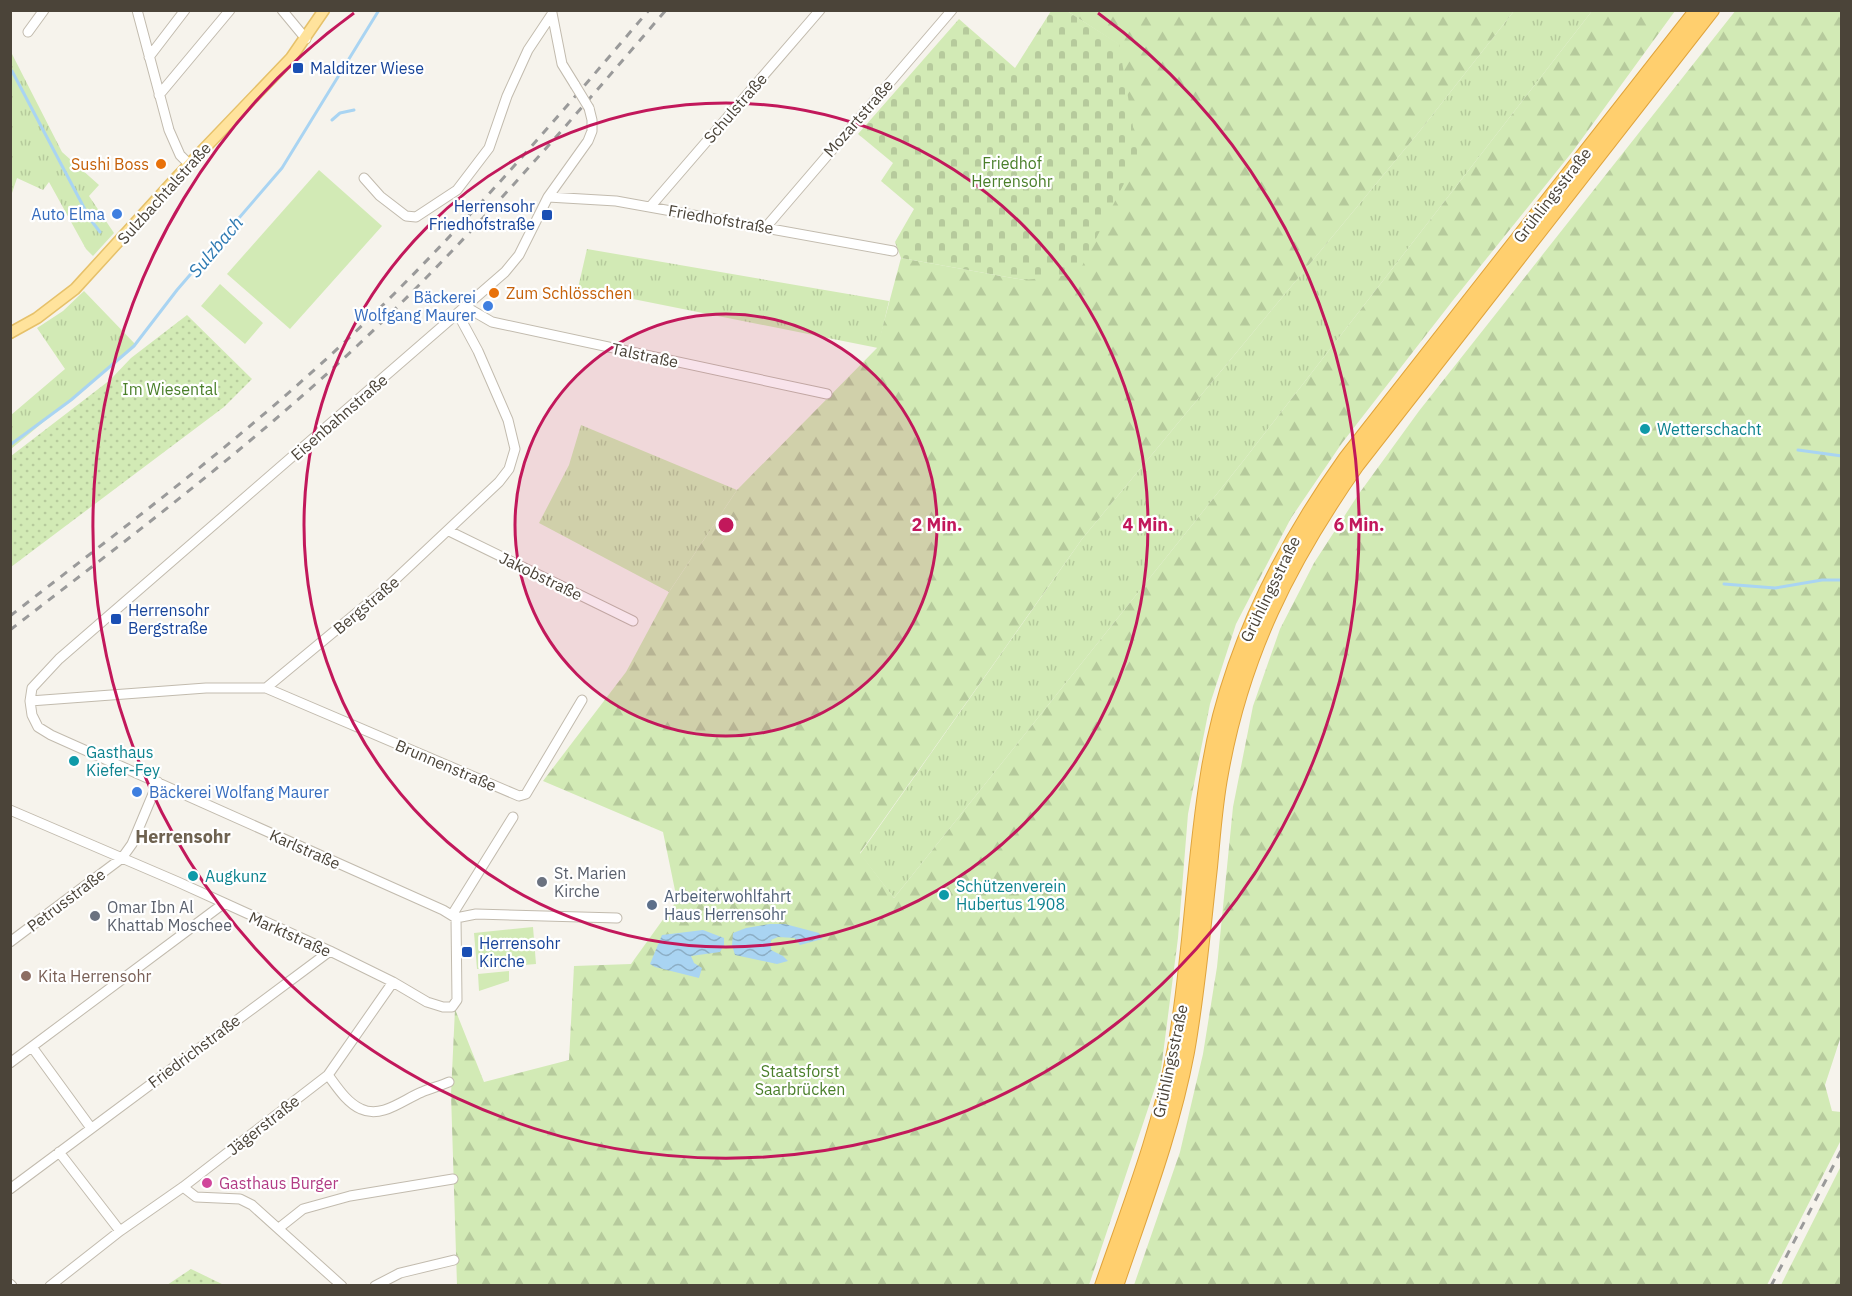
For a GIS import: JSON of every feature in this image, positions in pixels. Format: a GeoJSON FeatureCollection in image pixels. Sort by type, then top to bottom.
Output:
{"type":"FeatureCollection","features":[{"type":"Feature","properties":{"kind":"highway","name":"Grühlingsstraße"},"geometry":{"type":"LineString","coordinates":[[1102,1286],[1162,1106],[1185,987],[1208,772],[1219,721],[1235,665],[1268,586],[1317,498],[1346,458],[1697,10]]}},
{"type":"Feature","properties":{"kind":"highway"},"geometry":{"type":"LineString","coordinates":[[1116,1286],[1159,1159],[1186,1054],[1196,992],[1220,774],[1231,723],[1244,679],[1279,591],[1328,506],[1357,465],[1712,10]]}},
{"type":"Feature","properties":{"kind":"main road","name":"Sulzbachtalstraße"},"geometry":{"type":"LineString","coordinates":[[10,333],[37,318],[75,289],[189,164],[291,58],[324,10]]}},
{"type":"Feature","properties":{"kind":"street"},"geometry":{"type":"LineString","coordinates":[[28,32],[44,10]]}},
{"type":"Feature","properties":{"kind":"street"},"geometry":{"type":"LineString","coordinates":[[136,10],[174,142],[180,156],[189,164]]}},
{"type":"Feature","properties":{"kind":"street"},"geometry":{"type":"LineString","coordinates":[[149,57],[185,10]]}},
{"type":"Feature","properties":{"kind":"street"},"geometry":{"type":"LineString","coordinates":[[159,95],[230,10]]}},
{"type":"Feature","properties":{"kind":"street"},"geometry":{"type":"LineString","coordinates":[[282,10],[306,39]]}},
{"type":"Feature","properties":{"kind":"street","name":"Schulstraße"},"geometry":{"type":"LineString","coordinates":[[650,207],[820,10]]}},
{"type":"Feature","properties":{"kind":"street","name":"Mozartstraße"},"geometry":{"type":"LineString","coordinates":[[766,227],[951,10]]}},
{"type":"Feature","properties":{"kind":"street"},"geometry":{"type":"LineString","coordinates":[[364,178],[380,196],[406,216],[416,217],[457,190],[489,148],[507,96],[528,50],[552,12]]}},
{"type":"Feature","properties":{"kind":"street","name":"Eisenbahnstraße"},"geometry":{"type":"LineString","coordinates":[[32,688],[59,659],[466,307],[505,272],[519,255],[548,197],[588,141],[592,130],[589,108],[562,64],[552,12]]}},
{"type":"Feature","properties":{"kind":"street","name":"Friedhofstraße"},"geometry":{"type":"LineString","coordinates":[[548,197],[616,201],[893,251]]}},
{"type":"Feature","properties":{"kind":"street","name":"Talstraße"},"geometry":{"type":"LineString","coordinates":[[466,307],[492,322],[827,394]]}},
{"type":"Feature","properties":{"kind":"street","name":"Bergstraße"},"geometry":{"type":"LineString","coordinates":[[266,688],[383,591],[449,531],[509,469],[515,449],[508,420],[478,351],[458,314]]}},
{"type":"Feature","properties":{"kind":"street","name":"Jakobstraße"},"geometry":{"type":"LineString","coordinates":[[449,531],[633,621]]}},
{"type":"Feature","properties":{"kind":"street","name":"Karlstraße"},"geometry":{"type":"LineString","coordinates":[[32,688],[30,701],[32,715],[38,727],[51,735],[454,916]]}},
{"type":"Feature","properties":{"kind":"street"},"geometry":{"type":"LineString","coordinates":[[30,701],[206,688],[266,688]]}},
{"type":"Feature","properties":{"kind":"street","name":"Brunnenstraße"},"geometry":{"type":"LineString","coordinates":[[266,688],[519,796],[526,794],[582,700]]}},
{"type":"Feature","properties":{"kind":"street"},"geometry":{"type":"LineString","coordinates":[[122,858],[132,844],[158,782]]}},
{"type":"Feature","properties":{"kind":"street","name":"Marktstraße"},"geometry":{"type":"LineString","coordinates":[[13,814],[122,858],[330,951],[393,982],[427,1002],[443,1006],[452,1006],[457,1000],[458,925],[454,916]]}},
{"type":"Feature","properties":{"kind":"street"},"geometry":{"type":"LineString","coordinates":[[454,916],[513,817]]}},
{"type":"Feature","properties":{"kind":"street","name":"Petrusstraße"},"geometry":{"type":"LineString","coordinates":[[10,942],[122,858]]}},
{"type":"Feature","properties":{"kind":"street"},"geometry":{"type":"LineString","coordinates":[[10,1064],[223,904]]}},
{"type":"Feature","properties":{"kind":"street"},"geometry":{"type":"LineString","coordinates":[[454,916],[476,914],[617,918]]}},
{"type":"Feature","properties":{"kind":"street","name":"Friedrichstraße"},"geometry":{"type":"LineString","coordinates":[[10,1189],[330,951]]}},
{"type":"Feature","properties":{"kind":"street","name":"Jägerstraße"},"geometry":{"type":"LineString","coordinates":[[50,1286],[328,1076],[393,982]]}},
{"type":"Feature","properties":{"kind":"street"},"geometry":{"type":"LineString","coordinates":[[32,1047],[91,1128]]}},
{"type":"Feature","properties":{"kind":"street"},"geometry":{"type":"LineString","coordinates":[[328,1076],[348,1101],[368,1112],[389,1108],[422,1092],[449,1083]]}},
{"type":"Feature","properties":{"kind":"street"},"geometry":{"type":"LineString","coordinates":[[58,1152],[120,1231]]}},
{"type":"Feature","properties":{"kind":"street"},"geometry":{"type":"LineString","coordinates":[[279,1228],[303,1209],[350,1196],[453,1179]]}},
{"type":"Feature","properties":{"kind":"street"},"geometry":{"type":"LineString","coordinates":[[183,1187],[196,1197],[240,1199],[252,1205],[342,1286]]}},
{"type":"Feature","properties":{"kind":"street"},"geometry":{"type":"LineString","coordinates":[[375,1286],[400,1273],[454,1260]]}},
{"type":"Feature","properties":{"kind":"green space"},"geometry":{"type":"Polygon","coordinates":[[[1736,10],[1841,11],[1842,1033],[1825,1085],[1832,1111],[1841,1112],[1841,1140],[1767,1285],[1134,1285],[1180,1152],[1203,1054],[1217,967],[1233,807],[1253,706],[1280,629],[1314,563],[1358,495],[1419,411],[1736,10]]]}},
{"type":"Feature","properties":{"kind":"green space","name":"Friedhof Herrensohr"},"geometry":{"type":"Polygon","coordinates":[[[1051,11],[1067,11],[1119,44],[1138,156],[1078,274],[1024,280],[901,258],[895,242],[914,209],[881,181],[893,163],[858,134],[959,19],[1015,68],[1051,11]]]}},
{"type":"Feature","properties":{"kind":"green space","name":"Staatsforst Saarbrücken"},"geometry":{"type":"Polygon","coordinates":[[[1067,11],[1514,11],[1419,132],[1082,539],[860,853],[894,898],[1244,460],[1592,11],[1675,11],[1573,151],[1342,443],[1291,518],[1236,624],[1210,704],[1188,814],[1178,938],[1161,1070],[1089,1285],[457,1285],[451,1094],[455,1009],[484,1082],[569,1060],[574,966],[631,964],[677,900],[663,832],[543,781],[626,672],[669,592],[737,490],[877,348],[901,258],[1024,280],[1118,44],[1067,11]]]}},
{"type":"Feature","properties":{"kind":"green space"},"geometry":{"type":"Polygon","coordinates":[[[1514,11],[1592,11],[1244,460],[894,898],[860,854],[1082,539],[1419,132],[1514,11]]]}},
{"type":"Feature","properties":{"kind":"green space"},"geometry":{"type":"Polygon","coordinates":[[[11,52],[62,152],[99,185],[89,196],[114,233],[93,256],[86,249],[49,182],[43,190],[17,178],[11,196],[11,52]]]}},
{"type":"Feature","properties":{"kind":"green space"},"geometry":{"type":"Polygon","coordinates":[[[319,170],[382,226],[290,329],[227,274],[319,170]]]}},
{"type":"Feature","properties":{"kind":"green space"},"geometry":{"type":"Polygon","coordinates":[[[587,249],[889,301],[878,348],[578,288],[587,249]]]}},
{"type":"Feature","properties":{"kind":"green space"},"geometry":{"type":"Polygon","coordinates":[[[220,284],[263,323],[245,344],[201,306],[220,284]]]}},
{"type":"Feature","properties":{"kind":"green space"},"geometry":{"type":"Polygon","coordinates":[[[84,291],[136,345],[11,449],[11,415],[65,369],[37,328],[63,311],[84,291]]]}},
{"type":"Feature","properties":{"kind":"green space","name":"Im Wiesental"},"geometry":{"type":"Polygon","coordinates":[[[187,315],[252,379],[224,407],[11,567],[11,456],[110,380],[131,358],[187,315]]]}},
{"type":"Feature","properties":{"kind":"green space"},"geometry":{"type":"Polygon","coordinates":[[[581,425],[737,490],[669,592],[539,523],[569,465],[581,425]]]}},
{"type":"Feature","properties":{"kind":"green space"},"geometry":{"type":"Polygon","coordinates":[[[533,927],[536,964],[477,969],[474,933],[533,927]]]}},
{"type":"Feature","properties":{"kind":"green space"},"geometry":{"type":"Polygon","coordinates":[[[509,971],[509,981],[479,991],[478,974],[509,971]]]}},
{"type":"Feature","properties":{"kind":"green space"},"geometry":{"type":"Polygon","coordinates":[[[1841,1166],[1841,1285],[1781,1285],[1786,1275],[1841,1166]]]}},
{"type":"Feature","properties":{"kind":"green space"},"geometry":{"type":"Polygon","coordinates":[[[191,1269],[224,1285],[167,1285],[191,1269]]]}},
{"type":"Feature","properties":{"kind":"water"},"geometry":{"type":"Polygon","coordinates":[[[770,924],[785,924],[819,933],[822,939],[800,945],[795,938],[778,937],[771,940],[771,950],[788,961],[777,964],[735,955],[732,945],[733,933],[770,924]]]}},
{"type":"Feature","properties":{"kind":"water"},"geometry":{"type":"Polygon","coordinates":[[[703,930],[724,938],[724,945],[720,952],[691,956],[694,963],[702,968],[699,978],[650,964],[662,935],[703,930]]]}},
{"type":"Feature","properties":{"kind":"waterway","name":"Sulzbach"},"geometry":{"type":"LineString","coordinates":[[10,445],[71,400],[134,346],[177,290],[282,168],[379,10]]}},
{"type":"Feature","properties":{"kind":"waterway"},"geometry":{"type":"LineString","coordinates":[[12,71],[90,219],[100,232]]}},
{"type":"Feature","properties":{"kind":"waterway"},"geometry":{"type":"LineString","coordinates":[[332,120],[340,113],[354,110]]}},
{"type":"Feature","properties":{"kind":"waterway"},"geometry":{"type":"LineString","coordinates":[[1798,450],[1842,456]]}},
{"type":"Feature","properties":{"kind":"waterway"},"geometry":{"type":"LineString","coordinates":[[1724,584],[1775,588],[1822,580],[1842,580]]}},
{"type":"Feature","properties":{"kind":"railway"},"geometry":{"type":"LineString","coordinates":[[10,616],[226,446],[350,337],[466,219],[649,10]]}},
{"type":"Feature","properties":{"kind":"railway"},"geometry":{"type":"LineString","coordinates":[[10,630],[144,527],[231,456],[358,345],[478,224],[666,10]]}},
{"type":"Feature","properties":{"kind":"railway"},"geometry":{"type":"LineString","coordinates":[[1771,1286],[1842,1149]]}},
{"type":"Feature","properties":{"kind":"place","name":"Malditzer Wiese"},"geometry":{"type":"Point","coordinates":[298,68]}},
{"type":"Feature","properties":{"kind":"place","name":"Sushi Boss"},"geometry":{"type":"Point","coordinates":[161,164]}},
{"type":"Feature","properties":{"kind":"place","name":"Auto Elma"},"geometry":{"type":"Point","coordinates":[117,214]}},
{"type":"Feature","properties":{"kind":"place","name":"Herrensohr Friedhofstraße"},"geometry":{"type":"Point","coordinates":[547,215]}},
{"type":"Feature","properties":{"kind":"place","name":"Zum Schlösschen"},"geometry":{"type":"Point","coordinates":[494,293]}},
{"type":"Feature","properties":{"kind":"place","name":"Bäckerei Wolfgang Maurer"},"geometry":{"type":"Point","coordinates":[488,306]}},
{"type":"Feature","properties":{"kind":"place","name":"Wetterschacht"},"geometry":{"type":"Point","coordinates":[1645,429]}},
{"type":"Feature","properties":{"kind":"place","name":"Herrensohr Bergstraße"},"geometry":{"type":"Point","coordinates":[116,619]}},
{"type":"Feature","properties":{"kind":"place","name":"Gasthaus Kiefer-Fey"},"geometry":{"type":"Point","coordinates":[74,761]}},
{"type":"Feature","properties":{"kind":"place","name":"Bäckerei Wolfang Maurer"},"geometry":{"type":"Point","coordinates":[137,792]}},
{"type":"Feature","properties":{"kind":"place","name":"Augkunz"},"geometry":{"type":"Point","coordinates":[193,876]}},
{"type":"Feature","properties":{"kind":"place","name":"St. Marien Kirche"},"geometry":{"type":"Point","coordinates":[542,882]}},
{"type":"Feature","properties":{"kind":"place","name":"Schützenverein Hubertus 1908"},"geometry":{"type":"Point","coordinates":[944,895]}},
{"type":"Feature","properties":{"kind":"place","name":"Arbeiterwohlfahrt Haus Herrensohr"},"geometry":{"type":"Point","coordinates":[652,905]}},
{"type":"Feature","properties":{"kind":"place","name":"Omar Ibn Al Khattab Moschee"},"geometry":{"type":"Point","coordinates":[95,916]}},
{"type":"Feature","properties":{"kind":"place","name":"Herrensohr Kirche"},"geometry":{"type":"Point","coordinates":[467,952]}},
{"type":"Feature","properties":{"kind":"place","name":"Kita Herrensohr"},"geometry":{"type":"Point","coordinates":[26,976]}},
{"type":"Feature","properties":{"kind":"place","name":"Gasthaus Burger"},"geometry":{"type":"Point","coordinates":[207,1183]}},
{"type":"Feature","properties":{"kind":"district","name":"Herrensohr"},"geometry":{"type":"Point","coordinates":[183,837]}}]}
